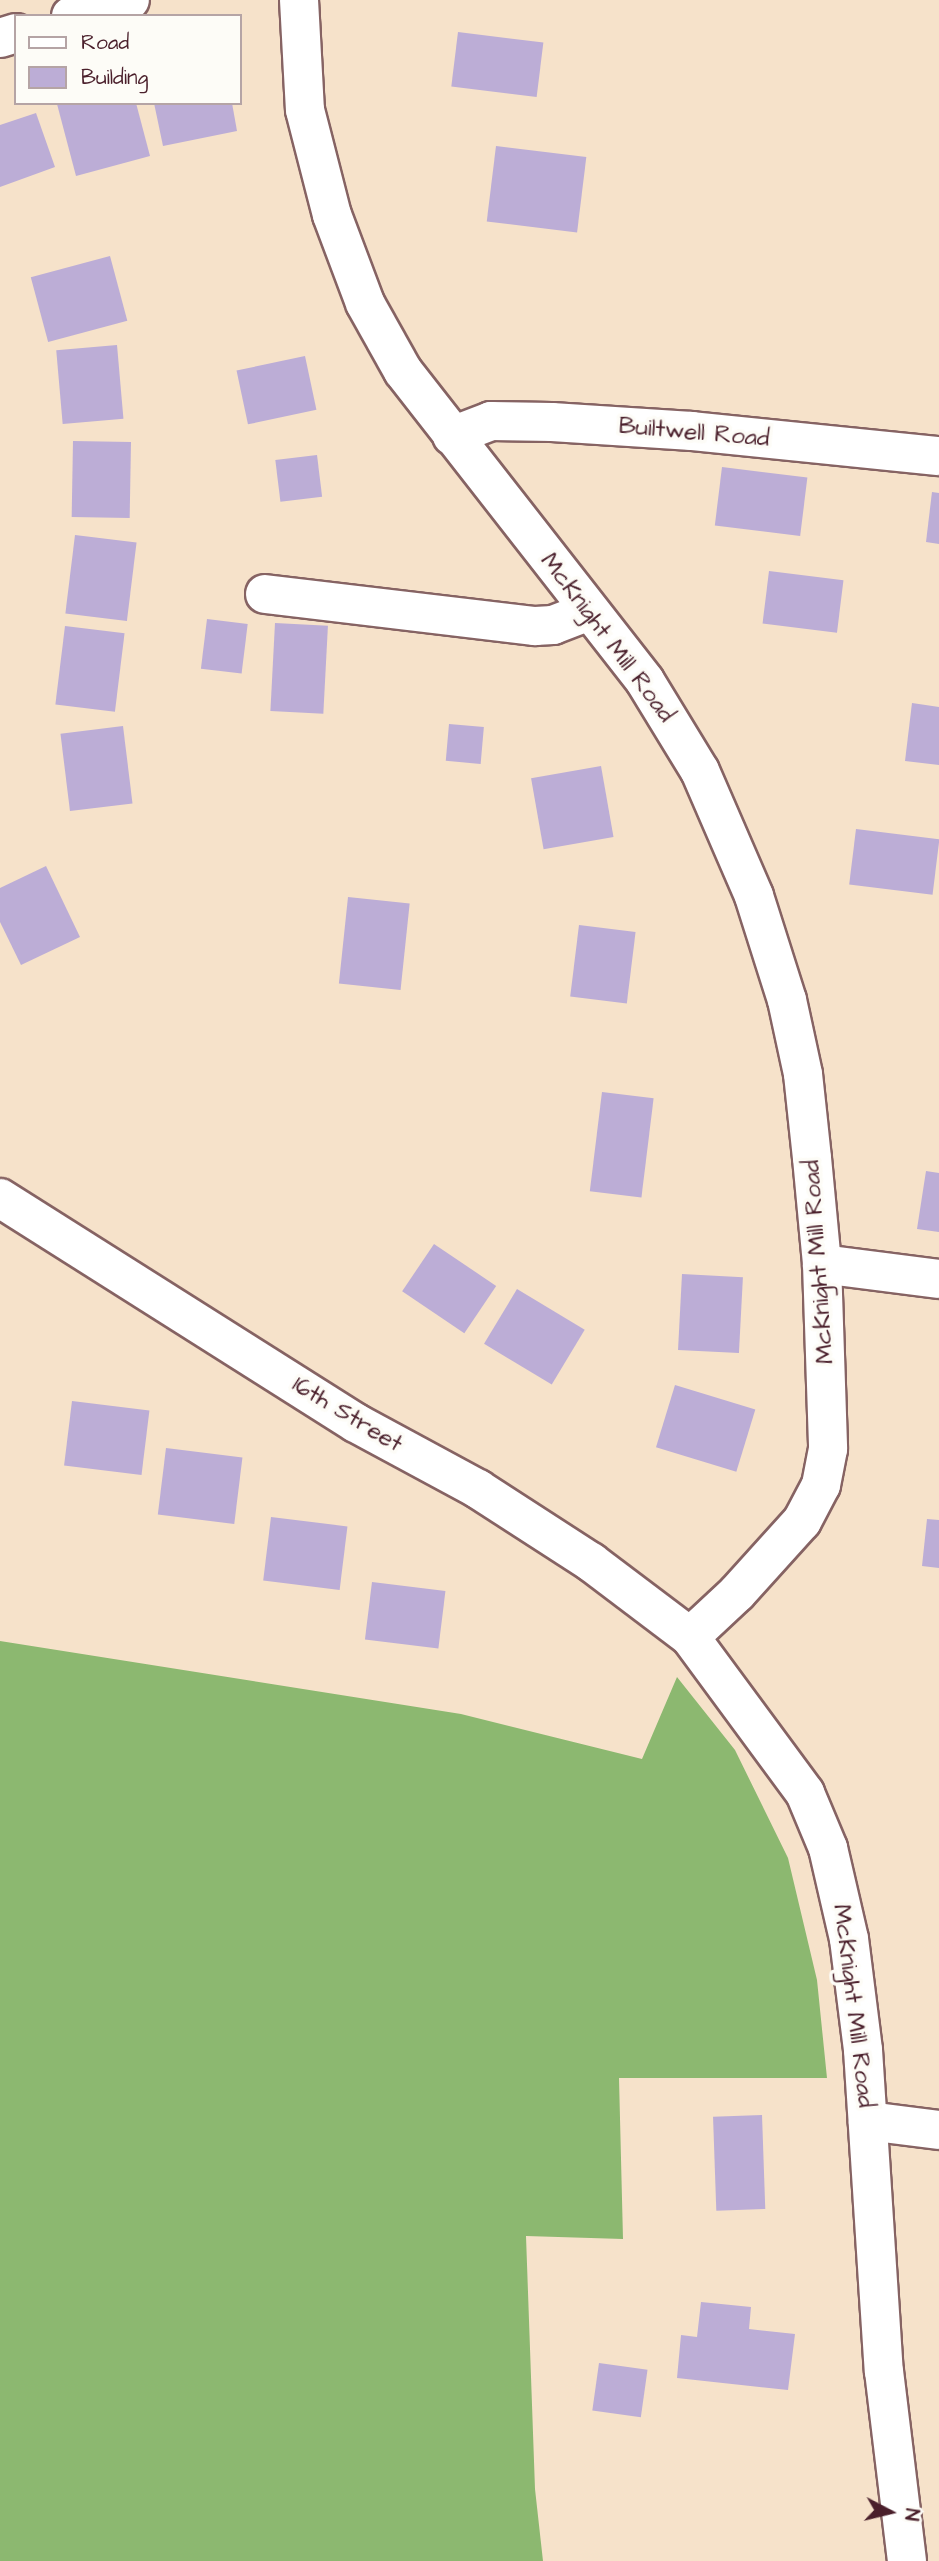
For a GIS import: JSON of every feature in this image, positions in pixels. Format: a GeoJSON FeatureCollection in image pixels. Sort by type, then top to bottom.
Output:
{"type":"FeatureCollection","features":[{"type":"Feature","properties":{"kind":"street"},"geometry":{"type":"LineString","coordinates":[[78,14],[130,0]]}},
{"type":"Feature","properties":{"kind":"street","name":"McKnight Mill Road"},"geometry":{"type":"LineString","coordinates":[[299,0],[305,110],[332,215],[365,303],[404,371],[645,681],[700,771],[770,940],[803,1074],[822,1264],[828,1449],[821,1485],[803,1521],[737,1593],[690,1637],[745,1708],[805,1793],[828,1848],[849,1939],[867,2121],[884,2371],[907,2561]]}},
{"type":"Feature","properties":{"kind":"street","name":"Builtwell Road"},"geometry":{"type":"LineString","coordinates":[[452,436],[491,421],[552,422],[692,431],[939,456]]}},
{"type":"Feature","properties":{"kind":"street"},"geometry":{"type":"LineString","coordinates":[[265,594],[535,626],[553,625],[589,611]]}},
{"type":"Feature","properties":{"kind":"street","name":"16th Street"},"geometry":{"type":"LineString","coordinates":[[0,1198],[356,1423],[478,1489],[591,1562],[690,1637]]}},
{"type":"Feature","properties":{"kind":"street"},"geometry":{"type":"LineString","coordinates":[[822,1264],[939,1279]]}},
{"type":"Feature","properties":{"kind":"street"},"geometry":{"type":"LineString","coordinates":[[867,2121],[939,2130]]}},
{"type":"Feature","properties":{"kind":"green space"},"geometry":{"type":"Polygon","coordinates":[[[0,1641],[461,1714],[642,1759],[677,1677],[735,1750],[788,1858],[817,1980],[827,2078],[619,2078],[623,2239],[526,2236],[535,2489],[543,2561],[0,2561],[0,1641]]]}},
{"type":"Feature","properties":{"kind":"building"},"geometry":{"type":"Polygon","coordinates":[[[458,32],[543,42],[537,97],[451,87],[458,32]]]}},
{"type":"Feature","properties":{"kind":"building"},"geometry":{"type":"Polygon","coordinates":[[[57,105],[137,105],[150,156],[76,176],[57,105]]]}},
{"type":"Feature","properties":{"kind":"building"},"geometry":{"type":"Polygon","coordinates":[[[154,105],[232,105],[237,131],[163,146],[154,105]]]}},
{"type":"Feature","properties":{"kind":"building"},"geometry":{"type":"Polygon","coordinates":[[[36,113],[55,167],[0,187],[0,125],[36,113]]]}},
{"type":"Feature","properties":{"kind":"building"},"geometry":{"type":"Polygon","coordinates":[[[496,146],[586,157],[577,233],[487,221],[496,146]]]}},
{"type":"Feature","properties":{"kind":"building"},"geometry":{"type":"Polygon","coordinates":[[[110,256],[127,321],[48,342],[31,277],[110,256]]]}},
{"type":"Feature","properties":{"kind":"building"},"geometry":{"type":"Polygon","coordinates":[[[117,345],[123,419],[63,424],[56,350],[117,345]]]}},
{"type":"Feature","properties":{"kind":"building"},"geometry":{"type":"Polygon","coordinates":[[[305,356],[316,410],[248,424],[237,371],[305,356]]]}},
{"type":"Feature","properties":{"kind":"building"},"geometry":{"type":"Polygon","coordinates":[[[73,441],[131,442],[130,518],[72,517],[73,441]]]}},
{"type":"Feature","properties":{"kind":"building"},"geometry":{"type":"Polygon","coordinates":[[[317,455],[322,497],[280,502],[275,460],[317,455]]]}},
{"type":"Feature","properties":{"kind":"building"},"geometry":{"type":"Polygon","coordinates":[[[722,467],[807,477],[800,536],[715,526],[722,467]]]}},
{"type":"Feature","properties":{"kind":"building"},"geometry":{"type":"Polygon","coordinates":[[[932,492],[939,493],[939,544],[926,542],[932,492]]]}},
{"type":"Feature","properties":{"kind":"building"},"geometry":{"type":"Polygon","coordinates":[[[75,535],[137,543],[127,621],[65,613],[75,535]]]}},
{"type":"Feature","properties":{"kind":"building"},"geometry":{"type":"Polygon","coordinates":[[[769,571],[843,580],[837,633],[763,624],[769,571]]]}},
{"type":"Feature","properties":{"kind":"building"},"geometry":{"type":"Polygon","coordinates":[[[207,619],[248,624],[242,674],[201,669],[207,619]]]}},
{"type":"Feature","properties":{"kind":"building"},"geometry":{"type":"Polygon","coordinates":[[[275,623],[328,626],[323,714],[270,711],[275,623]]]}},
{"type":"Feature","properties":{"kind":"building"},"geometry":{"type":"Polygon","coordinates":[[[65,626],[125,633],[115,712],[55,704],[65,626]]]}},
{"type":"Feature","properties":{"kind":"building"},"geometry":{"type":"Polygon","coordinates":[[[912,703],[939,707],[939,765],[905,761],[912,703]]]}},
{"type":"Feature","properties":{"kind":"building"},"geometry":{"type":"Polygon","coordinates":[[[449,724],[484,727],[481,764],[446,761],[449,724]]]}},
{"type":"Feature","properties":{"kind":"building"},"geometry":{"type":"Polygon","coordinates":[[[123,726],[133,803],[70,811],[60,734],[123,726]]]}},
{"type":"Feature","properties":{"kind":"building"},"geometry":{"type":"Polygon","coordinates":[[[601,766],[614,837],[544,849],[531,778],[601,766]]]}},
{"type":"Feature","properties":{"kind":"building"},"geometry":{"type":"Polygon","coordinates":[[[856,829],[939,839],[933,895],[849,885],[856,829]]]}},
{"type":"Feature","properties":{"kind":"building"},"geometry":{"type":"Polygon","coordinates":[[[46,866],[80,937],[21,965],[0,922],[0,888],[46,866]]]}},
{"type":"Feature","properties":{"kind":"building"},"geometry":{"type":"Polygon","coordinates":[[[348,897],[410,903],[401,990],[339,984],[348,897]]]}},
{"type":"Feature","properties":{"kind":"building"},"geometry":{"type":"Polygon","coordinates":[[[579,925],[636,932],[627,1003],[570,996],[579,925]]]}},
{"type":"Feature","properties":{"kind":"building"},"geometry":{"type":"Polygon","coordinates":[[[602,1092],[654,1098],[641,1198],[590,1191],[602,1092]]]}},
{"type":"Feature","properties":{"kind":"building"},"geometry":{"type":"Polygon","coordinates":[[[926,1171],[939,1173],[939,1232],[917,1229],[926,1171]]]}},
{"type":"Feature","properties":{"kind":"building"},"geometry":{"type":"Polygon","coordinates":[[[434,1244],[496,1286],[464,1333],[402,1291],[434,1244]]]}},
{"type":"Feature","properties":{"kind":"building"},"geometry":{"type":"Polygon","coordinates":[[[682,1274],[743,1277],[739,1353],[678,1350],[682,1274]]]}},
{"type":"Feature","properties":{"kind":"building"},"geometry":{"type":"Polygon","coordinates":[[[517,1289],[585,1330],[552,1385],[484,1344],[517,1289]]]}},
{"type":"Feature","properties":{"kind":"building"},"geometry":{"type":"Polygon","coordinates":[[[675,1385],[755,1410],[736,1472],[656,1447],[675,1385]]]}},
{"type":"Feature","properties":{"kind":"building"},"geometry":{"type":"Polygon","coordinates":[[[72,1401],[149,1411],[141,1475],[64,1466],[72,1401]]]}},
{"type":"Feature","properties":{"kind":"building"},"geometry":{"type":"Polygon","coordinates":[[[166,1448],[242,1457],[234,1524],[158,1515],[166,1448]]]}},
{"type":"Feature","properties":{"kind":"building"},"geometry":{"type":"Polygon","coordinates":[[[271,1517],[347,1526],[340,1590],[263,1581],[271,1517]]]}},
{"type":"Feature","properties":{"kind":"building"},"geometry":{"type":"Polygon","coordinates":[[[927,1519],[939,1520],[939,1568],[922,1566],[927,1519]]]}},
{"type":"Feature","properties":{"kind":"building"},"geometry":{"type":"Polygon","coordinates":[[[372,1582],[445,1591],[438,1649],[365,1640],[372,1582]]]}},
{"type":"Feature","properties":{"kind":"building"},"geometry":{"type":"Polygon","coordinates":[[[762,2115],[765,2209],[716,2211],[713,2117],[762,2115]]]}},
{"type":"Feature","properties":{"kind":"building"},"geometry":{"type":"Polygon","coordinates":[[[701,2302],[751,2307],[749,2329],[795,2334],[788,2390],[677,2378],[681,2335],[697,2337],[701,2302]]]}},
{"type":"Feature","properties":{"kind":"building"},"geometry":{"type":"Polygon","coordinates":[[[599,2363],[648,2370],[641,2417],[592,2411],[599,2363]]]}}]}
